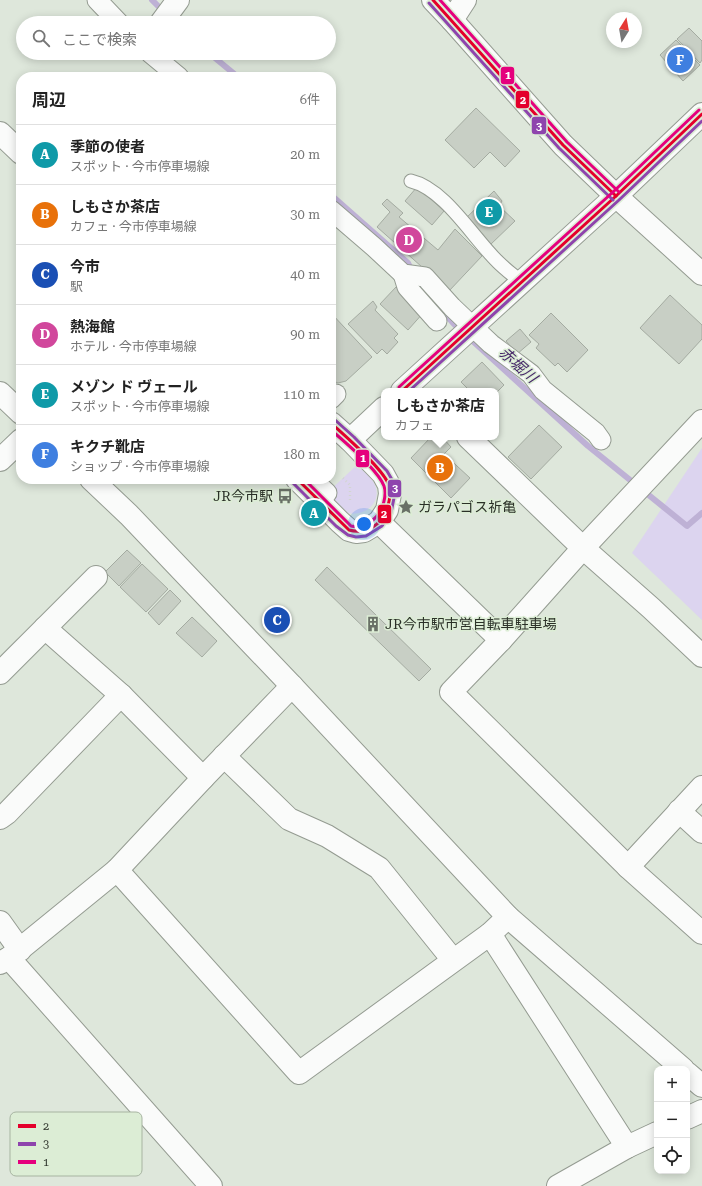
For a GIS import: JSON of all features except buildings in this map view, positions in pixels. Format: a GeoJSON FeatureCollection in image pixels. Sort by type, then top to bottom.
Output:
{"type":"FeatureCollection","features":[{"type":"Feature","properties":{"kind":"street"},"geometry":{"type":"LineString","coordinates":[[97,0],[113,16]]}},
{"type":"Feature","properties":{"kind":"street"},"geometry":{"type":"LineString","coordinates":[[167,16],[178,0]]}},
{"type":"Feature","properties":{"kind":"street"},"geometry":{"type":"LineString","coordinates":[[433,0],[563,145],[616,196],[702,274]]}},
{"type":"Feature","properties":{"kind":"street"},"geometry":{"type":"LineString","coordinates":[[452,20],[465,0]]}},
{"type":"Feature","properties":{"kind":"street"},"geometry":{"type":"LineString","coordinates":[[158,60],[173,72]]}},
{"type":"Feature","properties":{"kind":"street"},"geometry":{"type":"LineString","coordinates":[[411,388],[454,344],[616,196],[702,114]]}},
{"type":"Feature","properties":{"kind":"street"},"geometry":{"type":"LineString","coordinates":[[0,133],[16,148]]}},
{"type":"Feature","properties":{"kind":"street"},"geometry":{"type":"LineString","coordinates":[[336,214],[404,274],[425,277],[472,328],[531,374],[543,390],[596,433],[601,440]]}},
{"type":"Feature","properties":{"kind":"street"},"geometry":{"type":"LineString","coordinates":[[404,274],[407,287],[437,320]]}},
{"type":"Feature","properties":{"kind":"street"},"geometry":{"type":"LineString","coordinates":[[0,393],[16,408]]}},
{"type":"Feature","properties":{"kind":"street"},"geometry":{"type":"LineString","coordinates":[[350,440],[381,411]]}},
{"type":"Feature","properties":{"kind":"street"},"geometry":{"type":"LineString","coordinates":[[702,421],[583,548],[501,640],[451,692],[628,867],[702,933]]}},
{"type":"Feature","properties":{"kind":"street"},"geometry":{"type":"LineString","coordinates":[[302,484],[349,530],[356,532],[364,531],[379,522],[387,510],[390,494],[389,485],[383,474],[336,427]]}},
{"type":"Feature","properties":{"kind":"street"},"geometry":{"type":"LineString","coordinates":[[471,440],[583,548],[652,608],[702,656]]}},
{"type":"Feature","properties":{"kind":"street"},"geometry":{"type":"LineString","coordinates":[[0,460],[16,445]]}},
{"type":"Feature","properties":{"kind":"street"},"geometry":{"type":"LineString","coordinates":[[96,484],[129,515],[292,686],[508,917],[680,1066]]}},
{"type":"Feature","properties":{"kind":"street"},"geometry":{"type":"LineString","coordinates":[[317,484],[327,493]]}},
{"type":"Feature","properties":{"kind":"street"},"geometry":{"type":"LineString","coordinates":[[379,522],[501,640]]}},
{"type":"Feature","properties":{"kind":"street"},"geometry":{"type":"LineString","coordinates":[[0,673],[96,577]]}},
{"type":"Feature","properties":{"kind":"street"},"geometry":{"type":"LineString","coordinates":[[45,628],[121,695],[203,778]]}},
{"type":"Feature","properties":{"kind":"street"},"geometry":{"type":"LineString","coordinates":[[9,957],[117,870],[292,686]]}},
{"type":"Feature","properties":{"kind":"street"},"geometry":{"type":"LineString","coordinates":[[0,818],[7,813],[121,695]]}},
{"type":"Feature","properties":{"kind":"street"},"geometry":{"type":"LineString","coordinates":[[224,756],[289,820],[327,836],[379,868],[453,960]]}},
{"type":"Feature","properties":{"kind":"street"},"geometry":{"type":"LineString","coordinates":[[628,867],[702,787]]}},
{"type":"Feature","properties":{"kind":"street"},"geometry":{"type":"LineString","coordinates":[[679,811],[702,832]]}},
{"type":"Feature","properties":{"kind":"street"},"geometry":{"type":"LineString","coordinates":[[117,870],[299,1073],[490,934],[508,917]]}},
{"type":"Feature","properties":{"kind":"street"},"geometry":{"type":"LineString","coordinates":[[0,922],[9,957],[211,1186]]}},
{"type":"Feature","properties":{"kind":"street"},"geometry":{"type":"LineString","coordinates":[[490,934],[627,1147]]}},
{"type":"Feature","properties":{"kind":"street"},"geometry":{"type":"LineString","coordinates":[[690,1076],[702,1086]]}},
{"type":"Feature","properties":{"kind":"street"},"geometry":{"type":"LineString","coordinates":[[690,1116],[702,1110]]}},
{"type":"Feature","properties":{"kind":"street"},"geometry":{"type":"LineString","coordinates":[[558,1186],[654,1134]]}},
{"type":"Feature","properties":{"kind":"lane"},"geometry":{"type":"LineString","coordinates":[[411,181],[419,183],[441,199],[498,262],[521,282]]}},
{"type":"Feature","properties":{"kind":"path"},"geometry":{"type":"LineString","coordinates":[[343,478],[350,485],[350,501]]}},
{"type":"Feature","properties":{"kind":"shaded area"},"geometry":{"type":"Polygon","coordinates":[[[702,448],[702,620],[632,553],[702,448]]]}},
{"type":"Feature","properties":{"kind":"shaded area"},"geometry":{"type":"Polygon","coordinates":[[[357,465],[373,480],[377,491],[376,499],[367,510],[352,514],[336,507],[327,493],[357,465]]]}},
{"type":"Feature","properties":{"kind":"waterway","name":"赤堀川"},"geometry":{"type":"LineString","coordinates":[[152,0],[164,12]]}},
{"type":"Feature","properties":{"kind":"waterway","name":"赤堀川"},"geometry":{"type":"LineString","coordinates":[[217,60],[232,72]]}},
{"type":"Feature","properties":{"kind":"waterway","name":"赤堀川"},"geometry":{"type":"LineString","coordinates":[[336,199],[408,263],[412,271]]}},
{"type":"Feature","properties":{"kind":"waterway","name":"赤堀川"},"geometry":{"type":"LineString","coordinates":[[418,281],[422,288],[454,324],[588,446],[687,526],[702,513]]}},
{"type":"Feature","properties":{"kind":"transit line","name":"2"},"geometry":{"type":"LineString","coordinates":[[433,0],[563,145],[616,196]]}},
{"type":"Feature","properties":{"kind":"transit line","name":"1"},"geometry":{"type":"LineString","coordinates":[[440,0],[567,142],[619,192]]}},
{"type":"Feature","properties":{"kind":"transit line","name":"3"},"geometry":{"type":"LineString","coordinates":[[429,3],[559,148],[613,200]]}},
{"type":"Feature","properties":{"kind":"transit line","name":"1"},"geometry":{"type":"LineString","coordinates":[[399,387],[613,192],[699,110]]}},
{"type":"Feature","properties":{"kind":"transit line","name":"2"},"geometry":{"type":"LineString","coordinates":[[405,388],[616,196],[702,114]]}},
{"type":"Feature","properties":{"kind":"transit line","name":"3"},"geometry":{"type":"LineString","coordinates":[[412,388],[619,200],[702,121]]}},
{"type":"Feature","properties":{"kind":"transit line","name":"3"},"geometry":{"type":"LineString","coordinates":[[294,484],[336,526],[348,535],[356,537],[366,536],[382,526],[391,513],[395,493],[394,483],[387,471],[336,421]]}},
{"type":"Feature","properties":{"kind":"transit line","name":"2"},"geometry":{"type":"LineString","coordinates":[[302,484],[349,530],[362,531],[370,529],[383,517],[387,509],[390,495],[389,486],[386,479],[364,453],[336,428]]}},
{"type":"Feature","properties":{"kind":"transit line","name":"1"},"geometry":{"type":"LineString","coordinates":[[309,484],[351,526],[361,526],[368,523],[374,519],[381,510],[385,494],[381,479],[360,456],[336,434]]}},
{"type":"Feature","properties":{"kind":"place","name":"キクチ靴店"},"geometry":{"type":"Point","coordinates":[680,60]}},
{"type":"Feature","properties":{"kind":"place","name":"メゾン ド ヴェール"},"geometry":{"type":"Point","coordinates":[489,212]}},
{"type":"Feature","properties":{"kind":"place","name":"熱海館"},"geometry":{"type":"Point","coordinates":[409,240]}},
{"type":"Feature","properties":{"kind":"place","name":"しもさか茶店"},"geometry":{"type":"Point","coordinates":[440,468]}},
{"type":"Feature","properties":{"kind":"place","name":"JR今市駅"},"geometry":{"type":"Point","coordinates":[285,496]}},
{"type":"Feature","properties":{"kind":"place","name":"ガラパゴス祈亀"},"geometry":{"type":"Point","coordinates":[406,507]}},
{"type":"Feature","properties":{"kind":"place","name":"季節の使者"},"geometry":{"type":"Point","coordinates":[314,513]}},
{"type":"Feature","properties":{"kind":"place","name":"今市"},"geometry":{"type":"Point","coordinates":[277,620]}},
{"type":"Feature","properties":{"kind":"place","name":"JR今市駅市営自転車駐車場"},"geometry":{"type":"Point","coordinates":[373,624]}}]}
